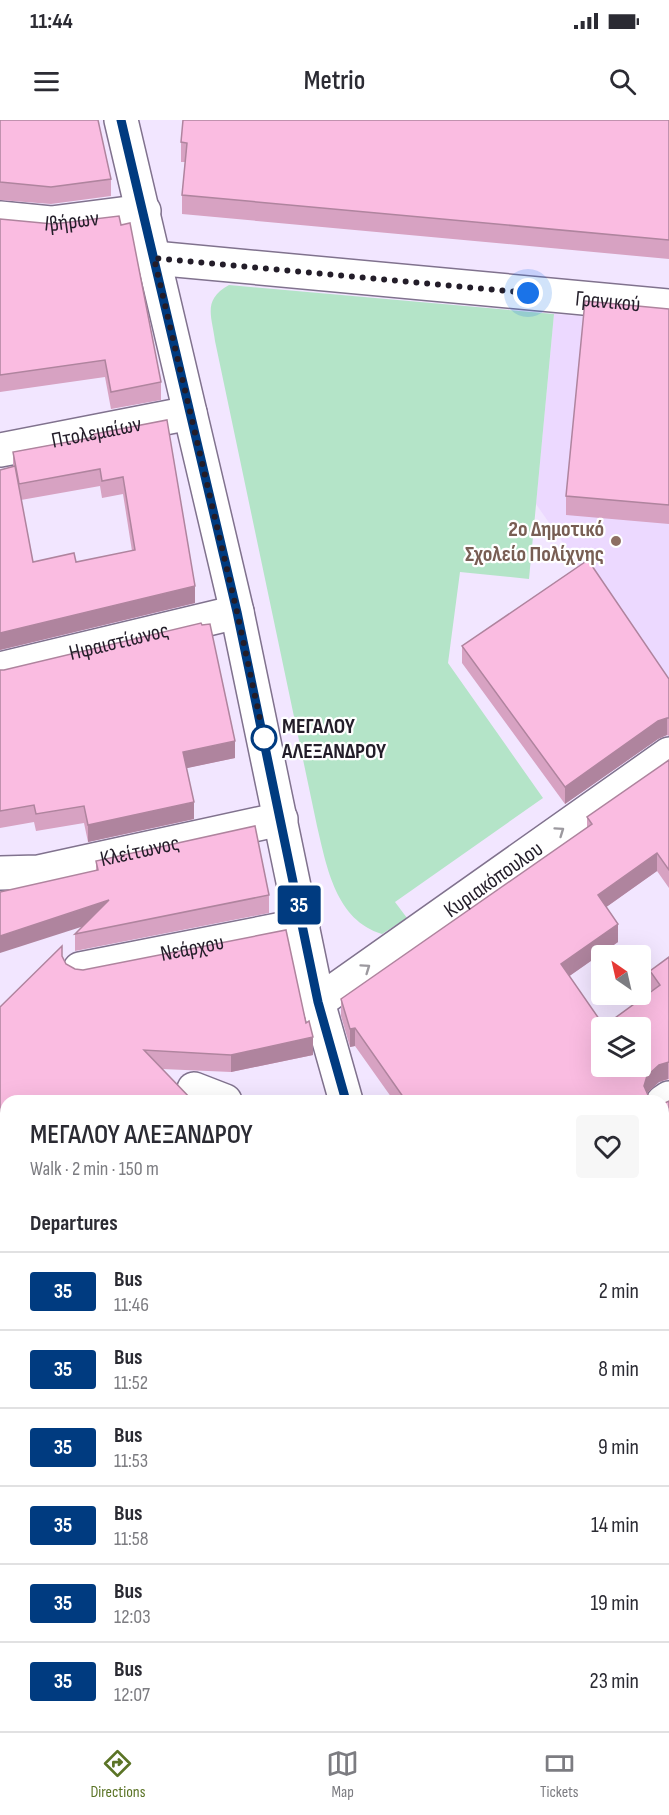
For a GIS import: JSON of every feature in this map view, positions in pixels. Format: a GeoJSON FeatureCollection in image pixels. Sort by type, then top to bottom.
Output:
{"type":"FeatureCollection","features":[{"type":"Feature","properties":{"kind":"street"},"geometry":{"type":"LineString","coordinates":[[122,120],[237,612],[318,1002],[344,1095]]}},
{"type":"Feature","properties":{"kind":"street","name":"Ιβήρων"},"geometry":{"type":"LineString","coordinates":[[0,218],[51,223],[144,211]]}},
{"type":"Feature","properties":{"kind":"street","name":"Γρανικού"},"geometry":{"type":"LineString","coordinates":[[154,258],[669,306]]}},
{"type":"Feature","properties":{"kind":"street","name":"Πτολεμαίων"},"geometry":{"type":"LineString","coordinates":[[0,450],[190,412]]}},
{"type":"Feature","properties":{"kind":"street","name":"Ηφαιστίωνος"},"geometry":{"type":"LineString","coordinates":[[0,669],[237,612]]}},
{"type":"Feature","properties":{"kind":"street","name":"Κυριακόπουλου"},"geometry":{"type":"LineString","coordinates":[[318,1002],[669,754]]}},
{"type":"Feature","properties":{"kind":"street","name":"Κλείτωνος"},"geometry":{"type":"LineString","coordinates":[[0,873],[38,872],[281,819]]}},
{"type":"Feature","properties":{"kind":"street","name":"Νεάρχου"},"geometry":{"type":"LineString","coordinates":[[80,969],[303,925]]}},
{"type":"Feature","properties":{"kind":"street"},"geometry":{"type":"LineString","coordinates":[[194,1089],[210,1095]]}},
{"type":"Feature","properties":{"kind":"shaded area","name":"2ο Δημοτικό Σχολείο Πολίχνης"},"geometry":{"type":"Polygon","coordinates":[[[554,314],[669,324],[669,695],[536,504],[554,314]]]}},
{"type":"Feature","properties":{"kind":"green space"},"geometry":{"type":"Polygon","coordinates":[[[229,285],[554,314],[529,579],[460,572],[448,663],[543,798],[395,902],[407,918],[382,934],[366,927],[344,905],[330,875],[321,842],[212,324],[212,303],[215,297],[229,285]]]}},
{"type":"Feature","properties":{"kind":"building"},"geometry":{"type":"Polygon","coordinates":[[[0,120],[98,120],[111,179],[51,187],[0,182],[0,120]]]}},
{"type":"Feature","properties":{"kind":"building"},"geometry":{"type":"Polygon","coordinates":[[[183,120],[669,120],[669,240],[182,195],[187,143],[181,142],[183,120]]]}},
{"type":"Feature","properties":{"kind":"building"},"geometry":{"type":"Polygon","coordinates":[[[119,216],[121,225],[130,223],[161,382],[111,392],[105,360],[0,375],[0,219],[53,224],[119,216]]]}},
{"type":"Feature","properties":{"kind":"building"},"geometry":{"type":"Polygon","coordinates":[[[585,301],[669,309],[669,505],[566,496],[585,301]]]}},
{"type":"Feature","properties":{"kind":"building"},"geometry":{"type":"Polygon","coordinates":[[[167,420],[195,586],[0,633],[0,470],[15,466],[33,562],[74,553],[76,562],[135,550],[123,477],[102,481],[100,469],[19,484],[13,452],[95,437],[94,434],[167,420]]]}},
{"type":"Feature","properties":{"kind":"building"},"geometry":{"type":"Polygon","coordinates":[[[588,560],[669,679],[669,718],[658,721],[565,787],[462,646],[588,560]]]}},
{"type":"Feature","properties":{"kind":"building"},"geometry":{"type":"Polygon","coordinates":[[[201,623],[202,625],[210,624],[235,741],[183,752],[194,802],[88,825],[84,806],[36,814],[34,805],[0,811],[0,670],[201,623]]]}},
{"type":"Feature","properties":{"kind":"building"},"geometry":{"type":"Polygon","coordinates":[[[669,760],[669,870],[657,853],[598,895],[618,924],[561,964],[598,1017],[591,1017],[591,1077],[647,1077],[644,1086],[648,1095],[402,1095],[355,1028],[350,1029],[341,999],[592,824],[587,817],[669,760]]]}},
{"type":"Feature","properties":{"kind":"building"},"geometry":{"type":"Polygon","coordinates":[[[255,826],[269,895],[75,934],[109,900],[0,936],[0,892],[98,870],[96,861],[255,826]]]}},
{"type":"Feature","properties":{"kind":"building"},"geometry":{"type":"Polygon","coordinates":[[[286,930],[306,1023],[309,1021],[313,1037],[231,1055],[144,1050],[187,1095],[0,1095],[0,1007],[62,946],[62,956],[66,964],[83,970],[286,930]]]}},
{"type":"Feature","properties":{"kind":"building"},"geometry":{"type":"Polygon","coordinates":[[[669,957],[669,1062],[659,1065],[651,1072],[651,1017],[616,1017],[633,1005],[651,1005],[651,992],[660,985],[651,970],[669,957]]]}},
{"type":"Feature","properties":{"kind":"bus line","name":"35"},"geometry":{"type":"LineString","coordinates":[[121,120],[237,612],[318,1002],[344,1095]]}},
{"type":"Feature","properties":{"kind":"place","name":"2ο Δημοτικό Σχολείο Πολίχνης"},"geometry":{"type":"Point","coordinates":[616,541]}},
{"type":"Feature","properties":{"kind":"place","name":"ΜΕΓΑΛΟΥ ΑΛΕΞΑΝΔΡΟΥ"},"geometry":{"type":"Point","coordinates":[264,738]}},
{"type":"Feature","properties":{"kind":"route"},"geometry":{"type":"LineString","coordinates":[[264,738],[237,612],[154,258],[528,293]]}}]}
